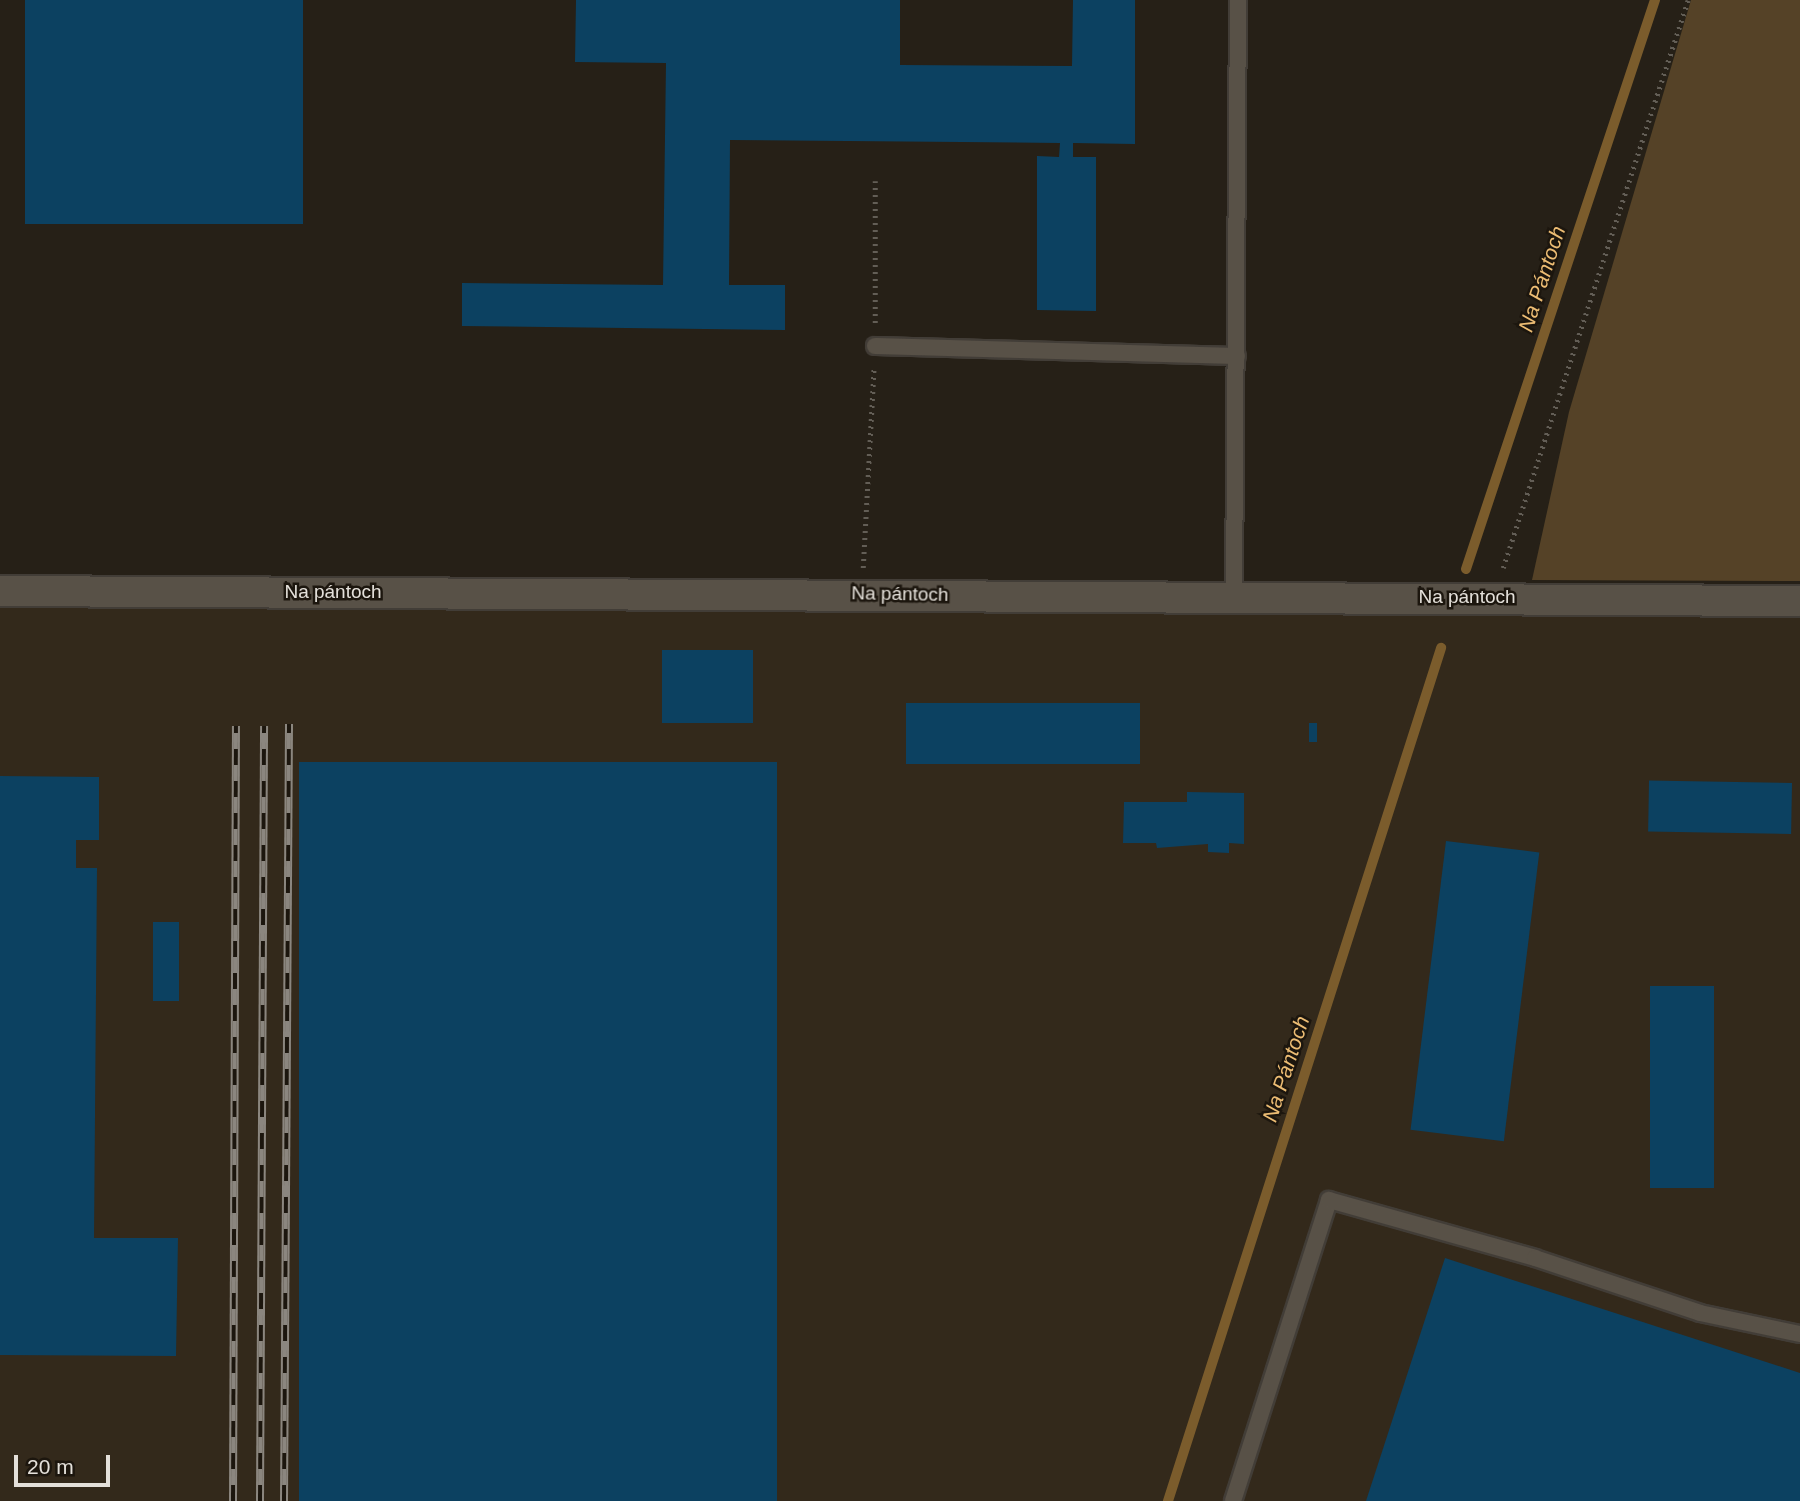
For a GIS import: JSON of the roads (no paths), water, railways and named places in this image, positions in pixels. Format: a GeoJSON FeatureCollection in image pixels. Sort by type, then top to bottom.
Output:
{"type":"FeatureCollection","features":[{"type":"Feature","properties":{"kind":"street","name":"Na pántoch"},"geometry":{"type":"LineString","coordinates":[[0,591],[1234,598],[1512,597],[1800,601]]}},
{"type":"Feature","properties":{"kind":"lane"},"geometry":{"type":"LineString","coordinates":[[1234,598],[1238,0]]}},
{"type":"Feature","properties":{"kind":"lane"},"geometry":{"type":"LineString","coordinates":[[875,346],[1237,356]]}},
{"type":"Feature","properties":{"kind":"lane"},"geometry":{"type":"LineString","coordinates":[[1233,1501],[1329,1200],[1535,1258],[1700,1313],[1800,1334]]}},
{"type":"Feature","properties":{"kind":"waterway","name":"Na Pántoch"},"geometry":{"type":"LineString","coordinates":[[1466,569],[1655,0]]}},
{"type":"Feature","properties":{"kind":"waterway","name":"Na Pántoch"},"geometry":{"type":"LineString","coordinates":[[1168,1501],[1441,648]]}},
{"type":"Feature","properties":{"kind":"railway"},"geometry":{"type":"LineString","coordinates":[[284,1501],[289,724]]}},
{"type":"Feature","properties":{"kind":"railway"},"geometry":{"type":"LineString","coordinates":[[233,1501],[236,726]]}},
{"type":"Feature","properties":{"kind":"railway"},"geometry":{"type":"LineString","coordinates":[[260,1501],[264,726]]}}]}
